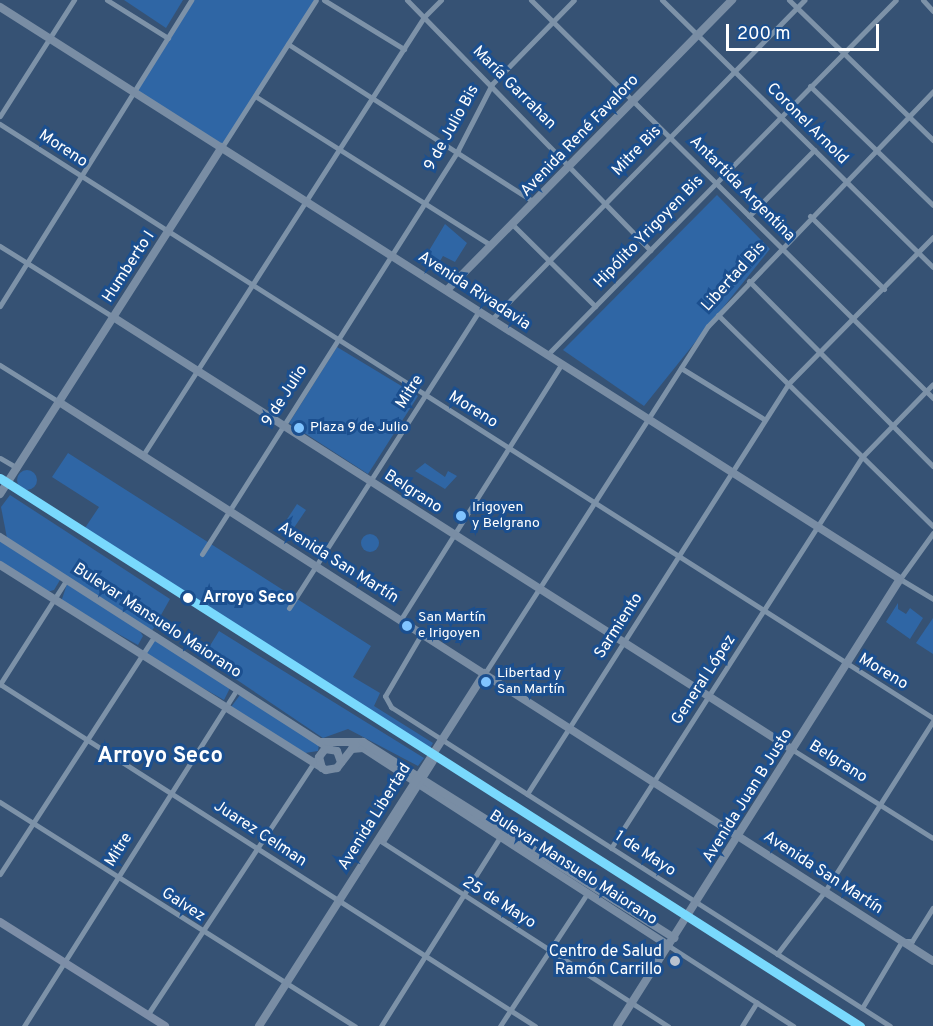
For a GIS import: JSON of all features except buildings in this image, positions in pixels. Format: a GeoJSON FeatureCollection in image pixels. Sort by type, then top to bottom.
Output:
{"type":"FeatureCollection","features":[{"type":"Feature","properties":{"kind":"main road","name":"Avenida René Favaloro"},"geometry":{"type":"LineString","coordinates":[[447,290],[732,0]]}},
{"type":"Feature","properties":{"kind":"main road","name":"Avenida Rivadavia"},"geometry":{"type":"LineString","coordinates":[[0,7],[392,254],[490,320],[648,417],[900,579]]}},
{"type":"Feature","properties":{"kind":"main road","name":"Humberto I"},"geometry":{"type":"LineString","coordinates":[[0,494],[222,147]]}},
{"type":"Feature","properties":{"kind":"main road","name":"Belgrano"},"geometry":{"type":"LineString","coordinates":[[113,317],[793,750]]}},
{"type":"Feature","properties":{"kind":"main road","name":"Avenida San Martín"},"geometry":{"type":"LineString","coordinates":[[59,402],[654,782],[741,835],[933,961]]}},
{"type":"Feature","properties":{"kind":"main road","name":"Bulevar Mansuelo Maiorano"},"geometry":{"type":"LineString","coordinates":[[0,537],[320,741],[341,762]]}},
{"type":"Feature","properties":{"kind":"main road"},"geometry":{"type":"LineString","coordinates":[[0,565],[310,762],[334,770],[348,753]]}},
{"type":"Feature","properties":{"kind":"main road","name":"Avenida Juan B Justo"},"geometry":{"type":"LineString","coordinates":[[617,1026],[741,835],[900,579]]}},
{"type":"Feature","properties":{"kind":"main road","name":"Avenida Libertad"},"geometry":{"type":"LineString","coordinates":[[264,1026],[485,672]]}},
{"type":"Feature","properties":{"kind":"main road","name":"Bulevar Mansuelo Maiorano"},"geometry":{"type":"LineString","coordinates":[[354,738],[590,889],[674,938]]}},
{"type":"Feature","properties":{"kind":"main road"},"geometry":{"type":"LineString","coordinates":[[320,741],[354,738]]}},
{"type":"Feature","properties":{"kind":"main road"},"geometry":{"type":"LineString","coordinates":[[323,768],[327,750],[339,740]]}},
{"type":"Feature","properties":{"kind":"main road","name":"Bulevar Mansuelo Maiorano"},"geometry":{"type":"LineString","coordinates":[[348,753],[363,748],[418,780]]}},
{"type":"Feature","properties":{"kind":"main road","name":"Bulevar Mansuelo Maiorano"},"geometry":{"type":"LineString","coordinates":[[590,889],[669,946]]}},
{"type":"Feature","properties":{"kind":"main road"},"geometry":{"type":"LineString","coordinates":[[1,925],[148,1014],[161,1025]]}},
{"type":"Feature","properties":{"kind":"main road","name":"Avenida Libertad"},"geometry":{"type":"LineString","coordinates":[[259,1026],[287,987]]}},
{"type":"Feature","properties":{"kind":"street"},"geometry":{"type":"LineString","coordinates":[[0,116],[74,0]]}},
{"type":"Feature","properties":{"kind":"street"},"geometry":{"type":"LineString","coordinates":[[106,0],[168,38]]}},
{"type":"Feature","properties":{"kind":"street"},"geometry":{"type":"LineString","coordinates":[[0,306],[191,0]]}},
{"type":"Feature","properties":{"kind":"street"},"geometry":{"type":"LineString","coordinates":[[222,147],[316,0]]}},
{"type":"Feature","properties":{"kind":"street"},"geometry":{"type":"LineString","coordinates":[[324,0],[404,49]]}},
{"type":"Feature","properties":{"kind":"street","name":"María Garrahan"},"geometry":{"type":"LineString","coordinates":[[407,0],[571,164],[605,204],[650,250]]}},
{"type":"Feature","properties":{"kind":"street"},"geometry":{"type":"LineString","coordinates":[[143,455],[305,199],[424,17],[441,0]]}},
{"type":"Feature","properties":{"kind":"street","name":"Antartida Argentina"},"geometry":{"type":"LineString","coordinates":[[531,0],[933,398]]}},
{"type":"Feature","properties":{"kind":"street","name":"9 de Julio Bis"},"geometry":{"type":"LineString","coordinates":[[392,254],[458,150],[492,84],[574,0]]}},
{"type":"Feature","properties":{"kind":"street","name":"Coronel Arnold"},"geometry":{"type":"LineString","coordinates":[[662,0],[933,267]]}},
{"type":"Feature","properties":{"kind":"street"},"geometry":{"type":"LineString","coordinates":[[789,0],[933,140]]}},
{"type":"Feature","properties":{"kind":"street","name":"Mitre Bis"},"geometry":{"type":"LineString","coordinates":[[490,320],[804,0]]}},
{"type":"Feature","properties":{"kind":"street","name":"Hipólito Yrigoyen Bis"},"geometry":{"type":"LineString","coordinates":[[548,354],[896,0]]}},
{"type":"Feature","properties":{"kind":"street"},"geometry":{"type":"LineString","coordinates":[[923,0],[933,10]]}},
{"type":"Feature","properties":{"kind":"street"},"geometry":{"type":"LineString","coordinates":[[288,44],[371,98],[458,150],[534,202]]}},
{"type":"Feature","properties":{"kind":"street"},"geometry":{"type":"LineString","coordinates":[[810,86],[933,206]]}},
{"type":"Feature","properties":{"kind":"street","name":"Libertad Bis"},"geometry":{"type":"LineString","coordinates":[[485,672],[648,417],[718,315],[780,246],[933,91]]}},
{"type":"Feature","properties":{"kind":"street"},"geometry":{"type":"LineString","coordinates":[[255,96],[491,245]]}},
{"type":"Feature","properties":{"kind":"street","name":"Moreno"},"geometry":{"type":"LineString","coordinates":[[0,124],[678,559],[933,719]]}},
{"type":"Feature","properties":{"kind":"street"},"geometry":{"type":"LineString","coordinates":[[749,216],[814,150]]}},
{"type":"Feature","properties":{"kind":"street"},"geometry":{"type":"LineString","coordinates":[[810,216],[884,289]]}},
{"type":"Feature","properties":{"kind":"street"},"geometry":{"type":"LineString","coordinates":[[512,224],[595,306]]}},
{"type":"Feature","properties":{"kind":"street","name":"Sarmiento"},"geometry":{"type":"LineString","coordinates":[[526,794],[678,559],[764,419],[789,384],[933,237]]}},
{"type":"Feature","properties":{"kind":"street","name":"Belgrano"},"geometry":{"type":"LineString","coordinates":[[0,246],[113,317]]}},
{"type":"Feature","properties":{"kind":"street","name":"9 de Julio"},"geometry":{"type":"LineString","coordinates":[[202,554],[227,510],[392,254]]}},
{"type":"Feature","properties":{"kind":"street"},"geometry":{"type":"LineString","coordinates":[[749,281],[933,466]]}},
{"type":"Feature","properties":{"kind":"street","name":"Mitre"},"geometry":{"type":"LineString","coordinates":[[289,608],[478,312]]}},
{"type":"Feature","properties":{"kind":"street"},"geometry":{"type":"LineString","coordinates":[[718,315],[933,526]]}},
{"type":"Feature","properties":{"kind":"street"},"geometry":{"type":"LineString","coordinates":[[401,619],[562,363]]}},
{"type":"Feature","properties":{"kind":"street","name":"Avenida San Martín"},"geometry":{"type":"LineString","coordinates":[[0,365],[59,402]]}},
{"type":"Feature","properties":{"kind":"street"},"geometry":{"type":"LineString","coordinates":[[681,368],[764,419]]}},
{"type":"Feature","properties":{"kind":"street","name":"General López"},"geometry":{"type":"LineString","coordinates":[[611,848],[862,456],[933,384]]}},
{"type":"Feature","properties":{"kind":"street"},"geometry":{"type":"LineString","coordinates":[[0,458],[17,468]]}},
{"type":"Feature","properties":{"kind":"street"},"geometry":{"type":"LineString","coordinates":[[900,579],[933,533]]}},
{"type":"Feature","properties":{"kind":"street"},"geometry":{"type":"LineString","coordinates":[[0,684],[67,579]]}},
{"type":"Feature","properties":{"kind":"street","name":"Avenida Rivadavia"},"geometry":{"type":"LineString","coordinates":[[900,579],[933,599]]}},
{"type":"Feature","properties":{"kind":"street","name":"1 de Mayo"},"geometry":{"type":"LineString","coordinates":[[422,633],[385,696],[387,703],[890,1026]]}},
{"type":"Feature","properties":{"kind":"street"},"geometry":{"type":"LineString","coordinates":[[0,874],[139,654],[154,635]]}},
{"type":"Feature","properties":{"kind":"street","name":"Juarez Celman"},"geometry":{"type":"LineString","coordinates":[[0,684],[341,901],[427,953],[535,1026]]}},
{"type":"Feature","properties":{"kind":"street","name":"Mitre"},"geometry":{"type":"LineString","coordinates":[[24,1026],[237,689]]}},
{"type":"Feature","properties":{"kind":"street"},"geometry":{"type":"LineString","coordinates":[[777,954],[825,891],[933,719]]}},
{"type":"Feature","properties":{"kind":"street"},"geometry":{"type":"LineString","coordinates":[[348,753],[354,738]]}},
{"type":"Feature","properties":{"kind":"street"},"geometry":{"type":"LineString","coordinates":[[148,1014],[310,762],[327,750]]}},
{"type":"Feature","properties":{"kind":"street","name":"Belgrano"},"geometry":{"type":"LineString","coordinates":[[793,750],[933,838]]}},
{"type":"Feature","properties":{"kind":"street","name":"Galvez"},"geometry":{"type":"LineString","coordinates":[[0,802],[287,987],[355,1026]]}},
{"type":"Feature","properties":{"kind":"street"},"geometry":{"type":"LineString","coordinates":[[381,1026],[502,833]]}},
{"type":"Feature","properties":{"kind":"street","name":"25 de Mayo"},"geometry":{"type":"LineString","coordinates":[[379,841],[630,1004],[668,1026]]}},
{"type":"Feature","properties":{"kind":"street"},"geometry":{"type":"LineString","coordinates":[[500,1026],[590,889]]}},
{"type":"Feature","properties":{"kind":"street"},"geometry":{"type":"LineString","coordinates":[[862,1008],[902,941],[912,941],[933,908]]}},
{"type":"Feature","properties":{"kind":"street","name":"Bulevar Mansuelo Maiorano"},"geometry":{"type":"LineString","coordinates":[[669,946],[793,1026]]}},
{"type":"Feature","properties":{"kind":"street"},"geometry":{"type":"LineString","coordinates":[[742,1026],[757,1002]]}},
{"type":"Feature","properties":{"kind":"shaded area"},"geometry":{"type":"Polygon","coordinates":[[[124,0],[183,0],[166,28],[124,0]]]}},
{"type":"Feature","properties":{"kind":"shaded area"},"geometry":{"type":"Polygon","coordinates":[[[191,0],[316,0],[222,147],[135,93],[191,0]]]}},
{"type":"Feature","properties":{"kind":"shaded area"},"geometry":{"type":"Polygon","coordinates":[[[717,195],[770,249],[644,406],[563,350],[717,195]]]}},
{"type":"Feature","properties":{"kind":"shaded area"},"geometry":{"type":"Polygon","coordinates":[[[445,224],[467,243],[455,262],[443,256],[434,271],[421,264],[445,224]]]}},
{"type":"Feature","properties":{"kind":"shaded area","name":"Plaza 9 de Julio"},"geometry":{"type":"Polygon","coordinates":[[[337,347],[418,396],[368,474],[289,423],[337,347]]]}},
{"type":"Feature","properties":{"kind":"shaded area"},"geometry":{"type":"Polygon","coordinates":[[[68,453],[371,646],[353,677],[380,693],[374,706],[433,743],[429,750],[85,528],[99,507],[52,477],[68,453]]]}},
{"type":"Feature","properties":{"kind":"shaded area"},"geometry":{"type":"Polygon","coordinates":[[[425,463],[445,477],[448,471],[457,476],[445,489],[415,471],[425,463]]]}},
{"type":"Feature","properties":{"kind":"shaded area"},"geometry":{"type":"Polygon","coordinates":[[[23,470],[31,470],[37,476],[37,484],[31,490],[23,490],[17,484],[17,476],[23,470]]]}},
{"type":"Feature","properties":{"kind":"shaded area"},"geometry":{"type":"Polygon","coordinates":[[[10,495],[170,599],[152,631],[7,538],[1,507],[10,495]]]}},
{"type":"Feature","properties":{"kind":"shaded area"},"geometry":{"type":"Polygon","coordinates":[[[297,504],[306,510],[289,535],[280,530],[297,504]]]}},
{"type":"Feature","properties":{"kind":"shaded area"},"geometry":{"type":"Polygon","coordinates":[[[370,534],[376,537],[379,543],[376,549],[370,552],[364,549],[361,543],[364,537],[370,534]]]}},
{"type":"Feature","properties":{"kind":"shaded area"},"geometry":{"type":"Polygon","coordinates":[[[0,540],[60,580],[54,590],[47,592],[0,563],[0,540]]]}},
{"type":"Feature","properties":{"kind":"shaded area"},"geometry":{"type":"Polygon","coordinates":[[[67,584],[137,627],[143,636],[138,645],[61,602],[67,584]]]}},
{"type":"Feature","properties":{"kind":"shaded area"},"geometry":{"type":"Polygon","coordinates":[[[898,603],[898,609],[906,614],[910,608],[923,618],[910,639],[886,622],[898,603]]]}},
{"type":"Feature","properties":{"kind":"shaded area"},"geometry":{"type":"Polygon","coordinates":[[[933,618],[933,654],[916,643],[933,618]]]}},
{"type":"Feature","properties":{"kind":"shaded area"},"geometry":{"type":"Polygon","coordinates":[[[219,631],[424,758],[418,766],[348,729],[323,738],[203,657],[219,631]]]}},
{"type":"Feature","properties":{"kind":"shaded area"},"geometry":{"type":"Polygon","coordinates":[[[154,639],[230,688],[224,700],[148,657],[145,649],[154,639]]]}},
{"type":"Feature","properties":{"kind":"shaded area"},"geometry":{"type":"Polygon","coordinates":[[[240,695],[319,744],[318,751],[305,753],[231,707],[240,695]]]}},
{"type":"Feature","properties":{"kind":"transit line"},"geometry":{"type":"LineString","coordinates":[[0,478],[860,1026]]}},
{"type":"Feature","properties":{"kind":"place","name":"Plaza 9 de Julio"},"geometry":{"type":"Point","coordinates":[299,428]}},
{"type":"Feature","properties":{"kind":"place","name":"Irigoyen y Belgrano"},"geometry":{"type":"Point","coordinates":[461,516]}},
{"type":"Feature","properties":{"kind":"place","name":"Arroyo Seco"},"geometry":{"type":"Point","coordinates":[188,598]}},
{"type":"Feature","properties":{"kind":"place","name":"San Martín e Irigoyen"},"geometry":{"type":"Point","coordinates":[407,626]}},
{"type":"Feature","properties":{"kind":"place","name":"Libertad y San Martín"},"geometry":{"type":"Point","coordinates":[486,682]}},
{"type":"Feature","properties":{"kind":"place","name":"Centro de Salud Ramón Carrillo"},"geometry":{"type":"Point","coordinates":[675,961]}},
{"type":"Feature","properties":{"kind":"district","name":"Arroyo Seco"},"geometry":{"type":"Point","coordinates":[160,757]}}]}
